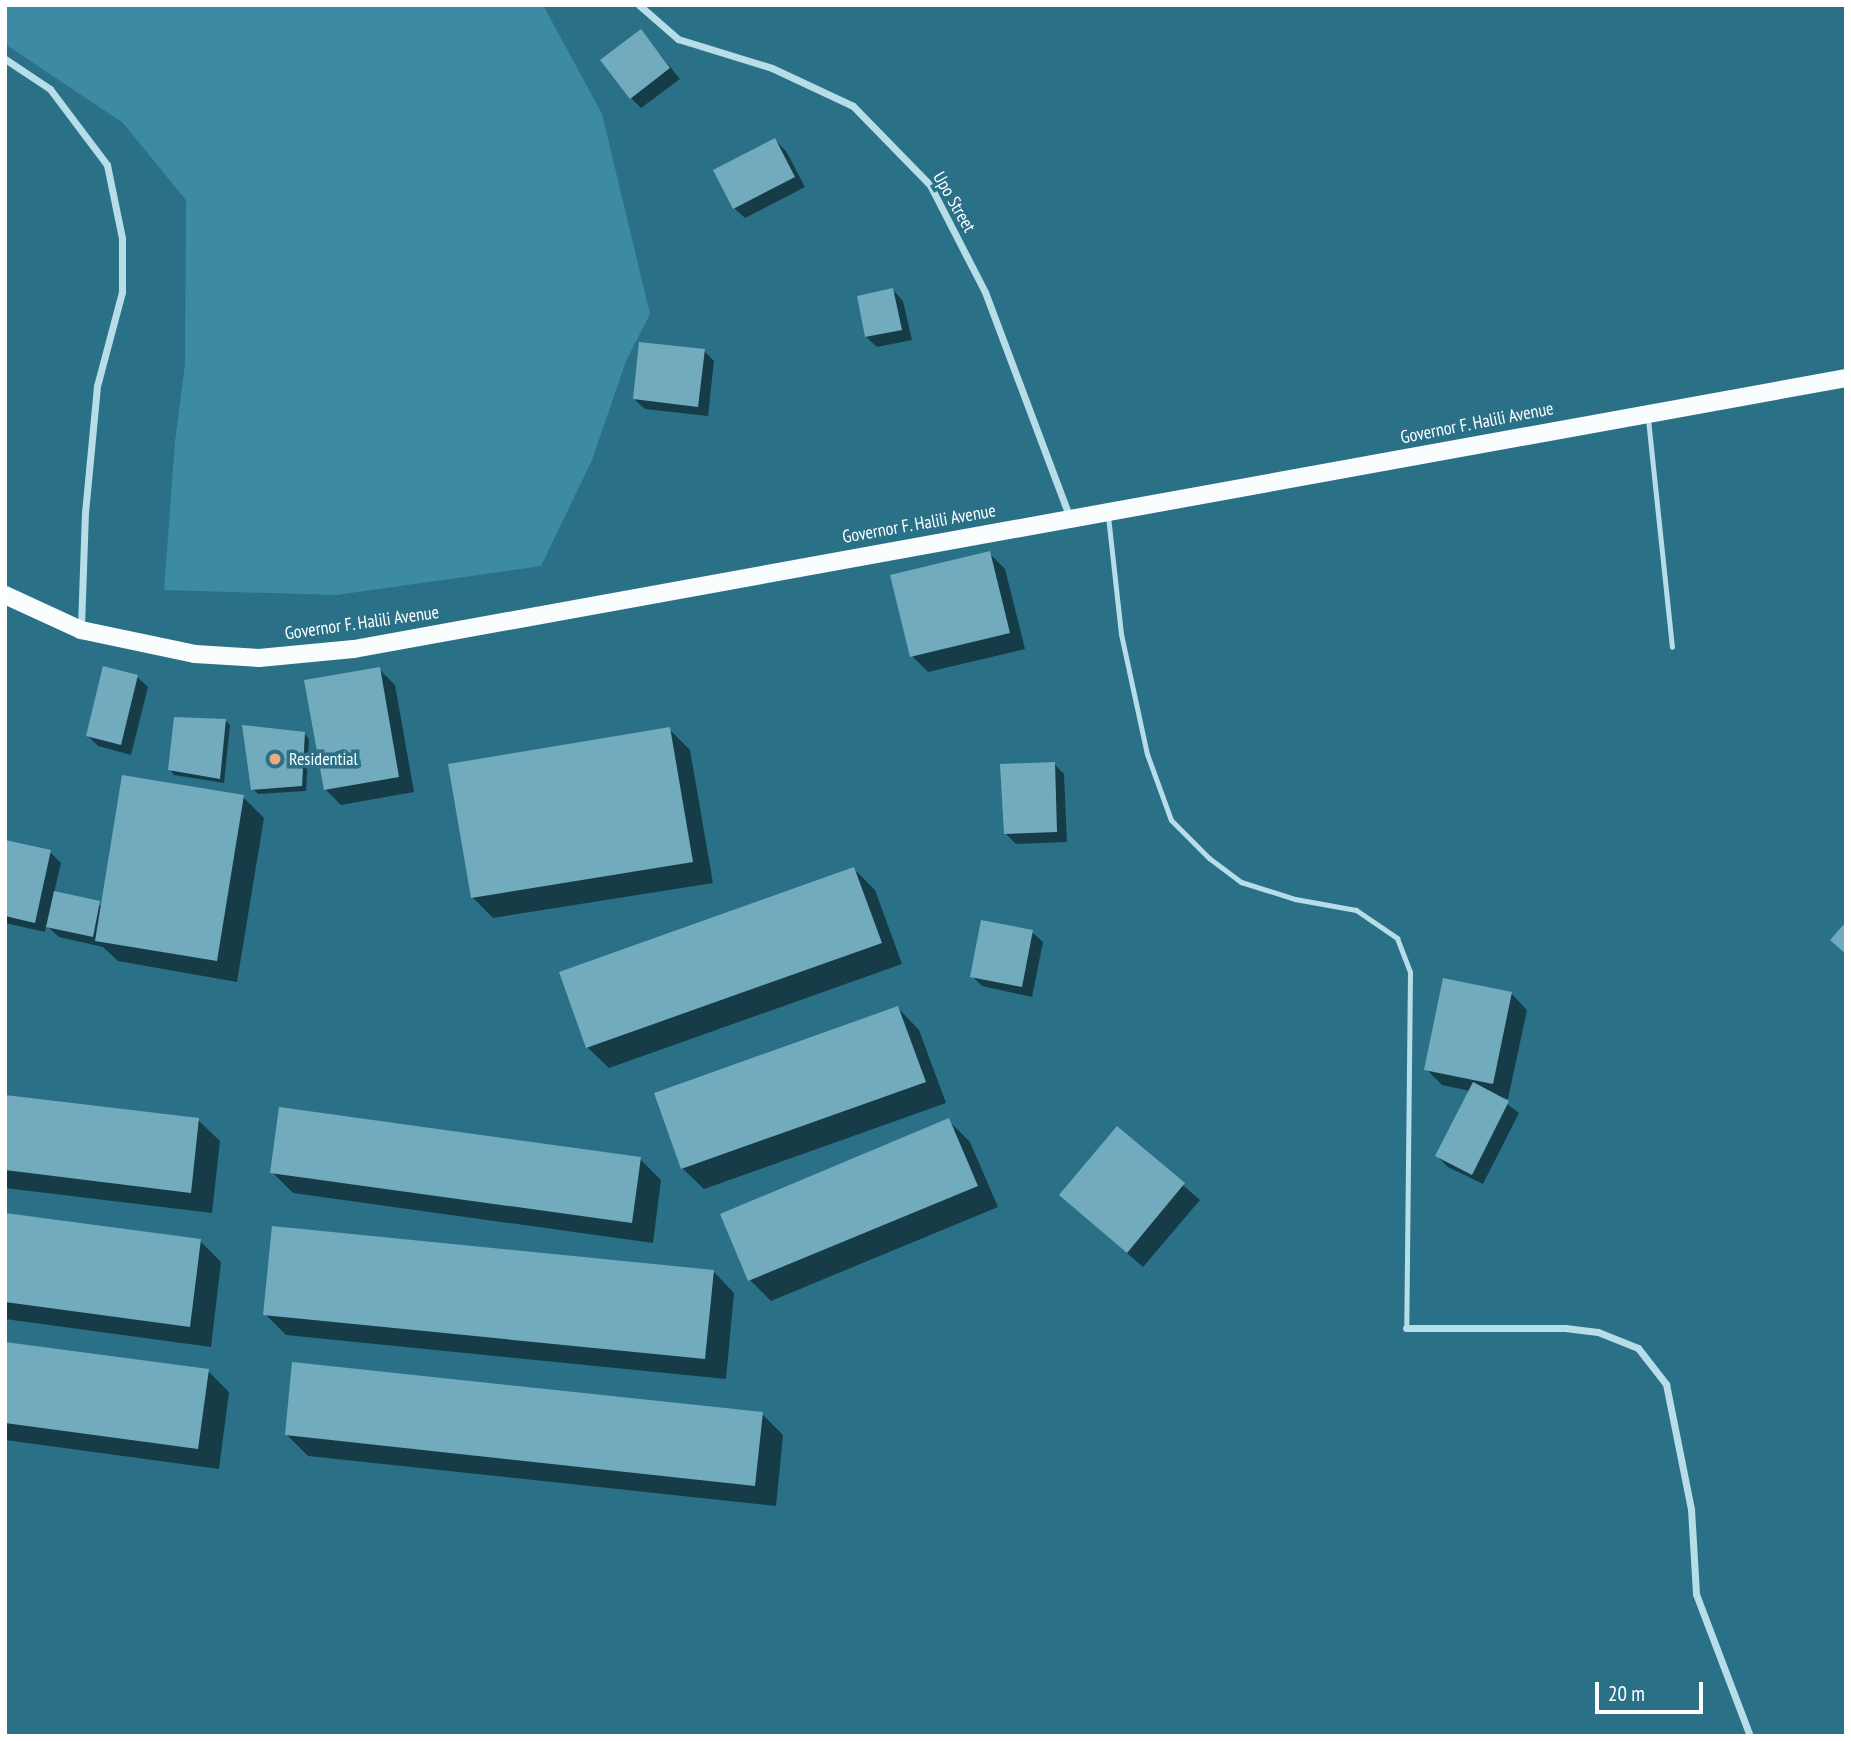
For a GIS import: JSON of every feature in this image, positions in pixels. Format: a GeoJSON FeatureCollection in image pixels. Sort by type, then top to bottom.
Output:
{"type":"FeatureCollection","features":[{"type":"Feature","properties":{"kind":"main road","name":"Governor F. Halili Avenue"},"geometry":{"type":"LineString","coordinates":[[5,595],[81,630],[195,654],[259,658],[354,649],[1070,517],[1108,514],[1647,412],[1846,378]]}},
{"type":"Feature","properties":{"kind":"street","name":"Upo Street"},"geometry":{"type":"LineString","coordinates":[[639,5],[678,39],[772,68],[853,106],[930,185],[985,292],[1070,517]]}},
{"type":"Feature","properties":{"kind":"street"},"geometry":{"type":"LineString","coordinates":[[5,59],[50,89],[107,165],[122,238],[122,292],[97,386],[94,411],[85,512],[81,630]]}},
{"type":"Feature","properties":{"kind":"street"},"geometry":{"type":"LineString","coordinates":[[1406,1328],[1565,1328],[1598,1332],[1637,1348],[1665,1384],[1691,1509],[1696,1594],[1750,1736]]}},
{"type":"Feature","properties":{"kind":"lane"},"geometry":{"type":"LineString","coordinates":[[1647,412],[1672,647]]}},
{"type":"Feature","properties":{"kind":"lane"},"geometry":{"type":"LineString","coordinates":[[1108,514],[1121,634],[1147,754],[1171,820],[1209,858],[1241,882],[1295,899],[1356,910],[1397,938],[1410,972],[1406,1328]]}},
{"type":"Feature","properties":{"kind":"shaded area"},"geometry":{"type":"Polygon","coordinates":[[[5,5],[543,5],[602,114],[650,314],[626,361],[592,460],[541,566],[336,595],[164,590],[175,442],[185,364],[186,200],[123,123],[5,44],[5,5]]]}},
{"type":"Feature","properties":{"kind":"building"},"geometry":{"type":"Polygon","coordinates":[[[641,29],[670,68],[630,99],[600,60],[641,29]]]}},
{"type":"Feature","properties":{"kind":"building"},"geometry":{"type":"Polygon","coordinates":[[[775,138],[795,177],[733,209],[713,170],[775,138]]]}},
{"type":"Feature","properties":{"kind":"building"},"geometry":{"type":"Polygon","coordinates":[[[893,288],[902,330],[865,337],[857,296],[893,288]]]}},
{"type":"Feature","properties":{"kind":"building"},"geometry":{"type":"Polygon","coordinates":[[[639,342],[705,349],[698,407],[633,399],[639,342]]]}},
{"type":"Feature","properties":{"kind":"building"},"geometry":{"type":"Polygon","coordinates":[[[990,551],[1010,633],[910,657],[890,575],[990,551]]]}},
{"type":"Feature","properties":{"kind":"building"},"geometry":{"type":"Polygon","coordinates":[[[103,666],[138,675],[121,745],[86,736],[103,666]]]}},
{"type":"Feature","properties":{"kind":"building"},"geometry":{"type":"Polygon","coordinates":[[[380,667],[399,777],[324,790],[304,680],[380,667]]]}},
{"type":"Feature","properties":{"kind":"building"},"geometry":{"type":"Polygon","coordinates":[[[174,717],[226,719],[220,779],[168,770],[174,717]]]}},
{"type":"Feature","properties":{"kind":"building","name":"Residential"},"geometry":{"type":"Polygon","coordinates":[[[242,725],[305,732],[302,786],[251,790],[242,725]]]}},
{"type":"Feature","properties":{"kind":"building"},"geometry":{"type":"Polygon","coordinates":[[[670,727],[693,862],[471,898],[448,764],[670,727]]]}},
{"type":"Feature","properties":{"kind":"building"},"geometry":{"type":"Polygon","coordinates":[[[1055,762],[1057,832],[1004,834],[1000,764],[1055,762]]]}},
{"type":"Feature","properties":{"kind":"building"},"geometry":{"type":"Polygon","coordinates":[[[122,775],[244,795],[217,961],[95,941],[122,775]]]}},
{"type":"Feature","properties":{"kind":"building"},"geometry":{"type":"Polygon","coordinates":[[[5,840],[51,850],[35,923],[5,916],[5,840]]]}},
{"type":"Feature","properties":{"kind":"building"},"geometry":{"type":"Polygon","coordinates":[[[854,867],[882,943],[586,1048],[559,972],[854,867]]]}},
{"type":"Feature","properties":{"kind":"building"},"geometry":{"type":"Polygon","coordinates":[[[54,891],[100,901],[93,937],[46,927],[54,891]]]}},
{"type":"Feature","properties":{"kind":"building"},"geometry":{"type":"Polygon","coordinates":[[[981,920],[1033,930],[1022,987],[970,977],[981,920]]]}},
{"type":"Feature","properties":{"kind":"building"},"geometry":{"type":"Polygon","coordinates":[[[1846,922],[1846,954],[1830,940],[1846,922]]]}},
{"type":"Feature","properties":{"kind":"building"},"geometry":{"type":"Polygon","coordinates":[[[1443,978],[1512,992],[1493,1084],[1424,1070],[1443,978]]]}},
{"type":"Feature","properties":{"kind":"building"},"geometry":{"type":"Polygon","coordinates":[[[898,1006],[926,1082],[681,1169],[654,1093],[898,1006]]]}},
{"type":"Feature","properties":{"kind":"building"},"geometry":{"type":"Polygon","coordinates":[[[1473,1082],[1509,1101],[1472,1175],[1435,1156],[1473,1082]]]}},
{"type":"Feature","properties":{"kind":"building"},"geometry":{"type":"Polygon","coordinates":[[[5,1095],[199,1118],[191,1193],[5,1170],[5,1095]]]}},
{"type":"Feature","properties":{"kind":"building"},"geometry":{"type":"Polygon","coordinates":[[[279,1107],[641,1157],[632,1223],[270,1173],[279,1107]]]}},
{"type":"Feature","properties":{"kind":"building"},"geometry":{"type":"Polygon","coordinates":[[[949,1118],[978,1186],[748,1281],[720,1214],[949,1118]]]}},
{"type":"Feature","properties":{"kind":"building"},"geometry":{"type":"Polygon","coordinates":[[[1117,1126],[1185,1183],[1127,1253],[1059,1195],[1117,1126]]]}},
{"type":"Feature","properties":{"kind":"building"},"geometry":{"type":"Polygon","coordinates":[[[5,1213],[201,1239],[190,1327],[5,1302],[5,1213]]]}},
{"type":"Feature","properties":{"kind":"building"},"geometry":{"type":"Polygon","coordinates":[[[272,1226],[714,1270],[705,1359],[263,1315],[272,1226]]]}},
{"type":"Feature","properties":{"kind":"building"},"geometry":{"type":"Polygon","coordinates":[[[5,1342],[209,1369],[198,1449],[5,1423],[5,1342]]]}},
{"type":"Feature","properties":{"kind":"building"},"geometry":{"type":"Polygon","coordinates":[[[292,1362],[763,1412],[755,1486],[285,1435],[292,1362]]]}},
{"type":"Feature","properties":{"kind":"place","name":"Residential"},"geometry":{"type":"Point","coordinates":[275,759]}}]}
